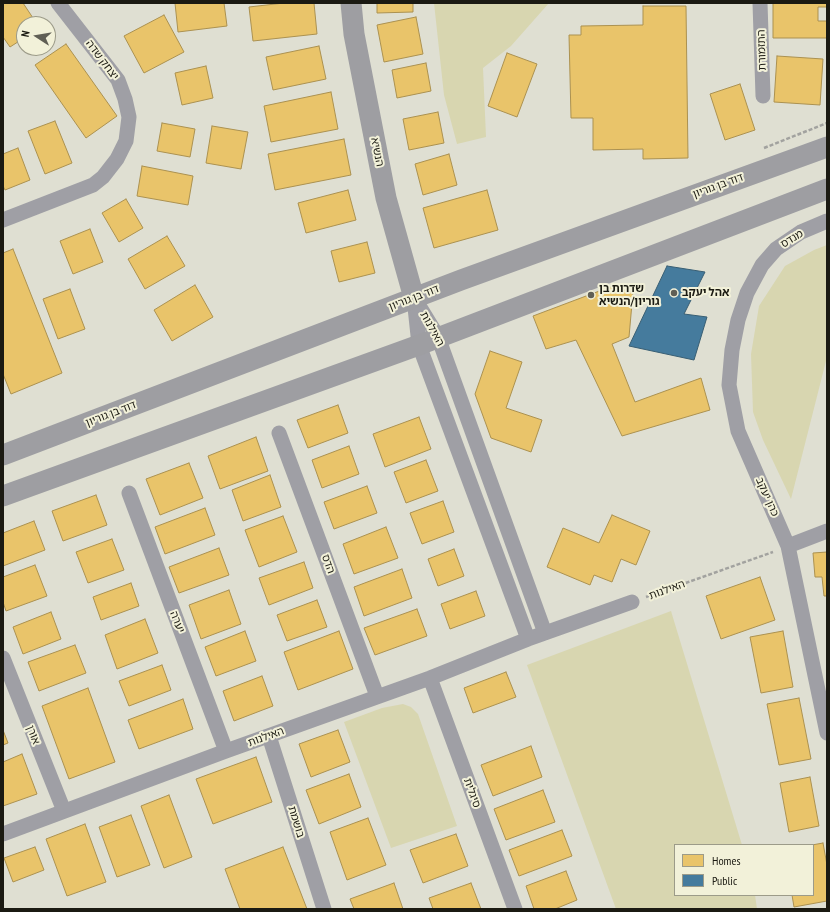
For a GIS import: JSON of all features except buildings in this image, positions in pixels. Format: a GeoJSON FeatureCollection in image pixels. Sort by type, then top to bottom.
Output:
{"type":"FeatureCollection","features":[{"type":"Feature","properties":{"kind":"main road","name":"הנשיא"},"geometry":{"type":"LineString","coordinates":[[351,3],[354,34],[386,198],[414,298]]}},
{"type":"Feature","properties":{"kind":"main road","name":"דוד בן גוריון"},"geometry":{"type":"LineString","coordinates":[[3,455],[414,298],[827,147]]}},
{"type":"Feature","properties":{"kind":"main road"},"geometry":{"type":"LineString","coordinates":[[3,496],[419,345],[827,189]]}},
{"type":"Feature","properties":{"kind":"street","name":"יצחק שדה"},"geometry":{"type":"LineString","coordinates":[[3,220],[93,185],[103,177],[118,159],[126,141],[129,117],[125,99],[118,80],[58,3]]}},
{"type":"Feature","properties":{"kind":"street","name":"התזמורת"},"geometry":{"type":"LineString","coordinates":[[760,3],[764,96]]}},
{"type":"Feature","properties":{"kind":"street","name":"מנדס"},"geometry":{"type":"LineString","coordinates":[[762,265],[776,249],[795,236],[827,221]]}},
{"type":"Feature","properties":{"kind":"street","name":"כהן יעקב"},"geometry":{"type":"LineString","coordinates":[[762,265],[747,293],[738,320],[732,350],[729,385],[738,431],[788,546],[827,733]]}},
{"type":"Feature","properties":{"kind":"street","name":"האילנות"},"geometry":{"type":"LineString","coordinates":[[414,298],[438,337],[545,633]]}},
{"type":"Feature","properties":{"kind":"street","name":"האילנות"},"geometry":{"type":"LineString","coordinates":[[414,298],[419,345],[528,639]]}},
{"type":"Feature","properties":{"kind":"street","name":"הדס"},"geometry":{"type":"LineString","coordinates":[[279,433],[377,696]]}},
{"type":"Feature","properties":{"kind":"street","name":"יערה"},"geometry":{"type":"LineString","coordinates":[[129,493],[226,751]]}},
{"type":"Feature","properties":{"kind":"street"},"geometry":{"type":"LineString","coordinates":[[788,546],[827,531]]}},
{"type":"Feature","properties":{"kind":"street","name":"האילנות"},"geometry":{"type":"LineString","coordinates":[[3,834],[226,751],[430,678],[528,639],[632,602]]}},
{"type":"Feature","properties":{"kind":"street","name":"אורן"},"geometry":{"type":"LineString","coordinates":[[3,658],[64,811]]}},
{"type":"Feature","properties":{"kind":"street","name":"סיגלית"},"geometry":{"type":"LineString","coordinates":[[430,678],[514,909]]}},
{"type":"Feature","properties":{"kind":"street","name":"בושמת"},"geometry":{"type":"LineString","coordinates":[[269,736],[324,909]]}},
{"type":"Feature","properties":{"kind":"path","name":"האילנות"},"geometry":{"type":"LineString","coordinates":[[632,602],[788,546]]}},
{"type":"Feature","properties":{"kind":"shaded area"},"geometry":{"type":"Polygon","coordinates":[[[434,3],[549,3],[511,46],[483,68],[486,137],[457,144],[444,95],[434,3]]]}},
{"type":"Feature","properties":{"kind":"shaded area"},"geometry":{"type":"Polygon","coordinates":[[[827,245],[827,357],[791,499],[763,440],[753,412],[751,354],[759,306],[785,266],[814,250],[827,245]]]}},
{"type":"Feature","properties":{"kind":"shaded area"},"geometry":{"type":"Polygon","coordinates":[[[671,611],[742,844],[674,844],[674,896],[755,896],[757,909],[616,909],[527,665],[671,611]]]}},
{"type":"Feature","properties":{"kind":"shaded area"},"geometry":{"type":"Polygon","coordinates":[[[403,704],[411,707],[418,714],[457,826],[391,848],[344,722],[382,708],[403,704]]]}},
{"type":"Feature","properties":{"kind":"place","name":"אהל יעקב"},"geometry":{"type":"Point","coordinates":[674,293]}},
{"type":"Feature","properties":{"kind":"place","name":"שדרות בן גוריון/הנשיא"},"geometry":{"type":"Point","coordinates":[591,295]}}]}
